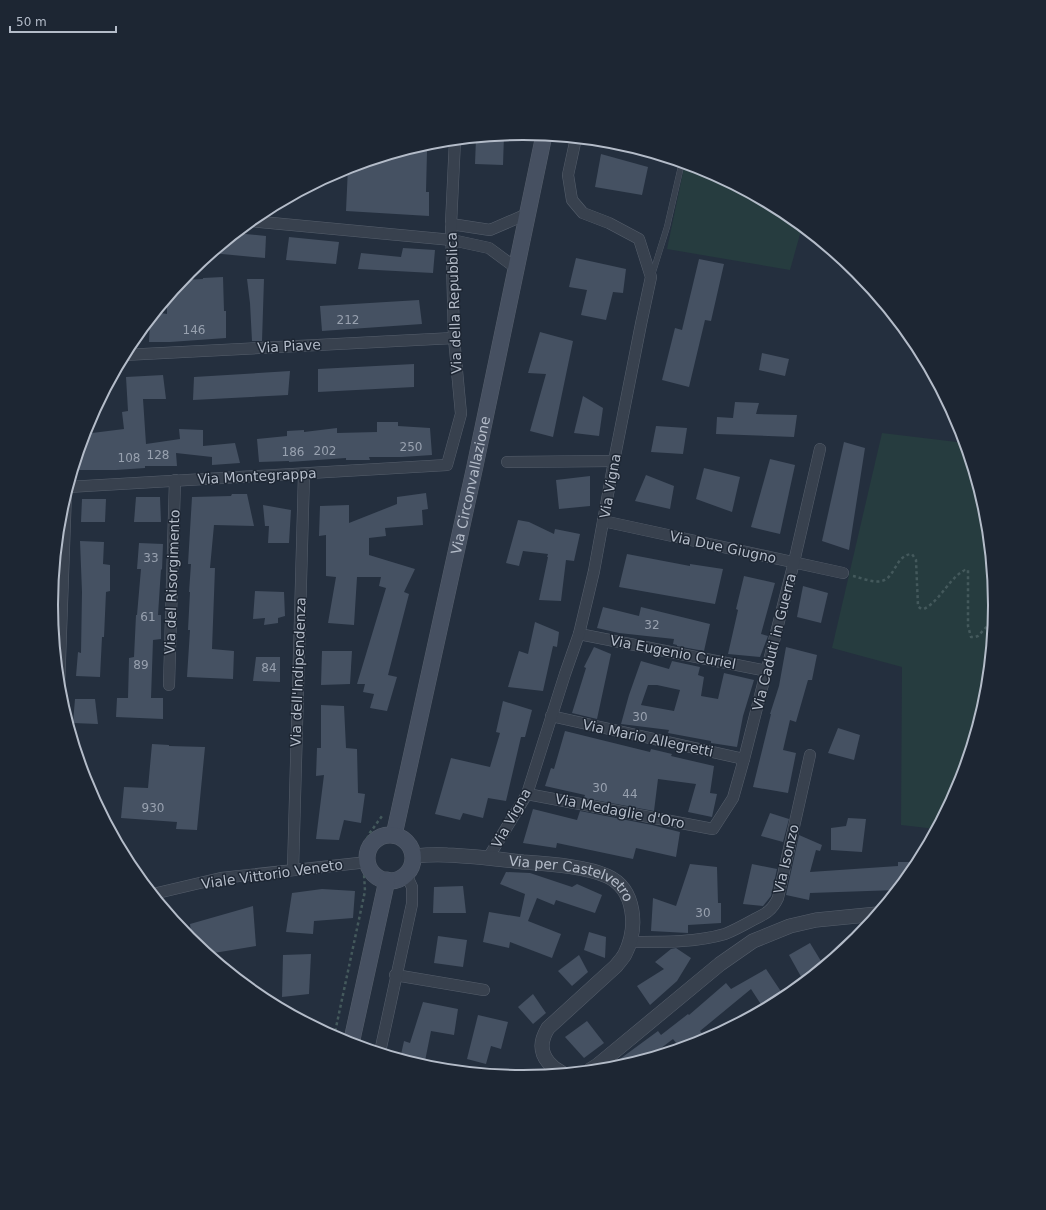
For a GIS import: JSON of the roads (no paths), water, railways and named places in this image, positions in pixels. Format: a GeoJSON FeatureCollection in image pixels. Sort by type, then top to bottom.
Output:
{"type":"FeatureCollection","features":[{"type":"Feature","properties":{"kind":"main road","name":"Via Circonvallazione"},"geometry":{"type":"LineString","coordinates":[[394,835],[475,466],[543,141]]}},
{"type":"Feature","properties":{"kind":"main road"},"geometry":{"type":"LineString","coordinates":[[394,835],[407,842],[413,856],[412,866],[406,874],[397,879],[386,880],[376,876],[366,866],[369,851],[374,842],[383,836],[394,835]]}},
{"type":"Feature","properties":{"kind":"main road"},"geometry":{"type":"LineString","coordinates":[[352,1038],[386,880]]}},
{"type":"Feature","properties":{"kind":"street"},"geometry":{"type":"LineString","coordinates":[[575,143],[568,175],[572,200],[583,213],[609,223],[639,239],[651,277]]}},
{"type":"Feature","properties":{"kind":"street","name":"Via della Repubblica"},"geometry":{"type":"LineString","coordinates":[[447,466],[461,414],[454,338],[451,224],[453,146]]}},
{"type":"Feature","properties":{"kind":"street"},"geometry":{"type":"LineString","coordinates":[[451,224],[490,230],[527,214]]}},
{"type":"Feature","properties":{"kind":"street"},"geometry":{"type":"LineString","coordinates":[[260,222],[452,240],[489,248],[516,268]]}},
{"type":"Feature","properties":{"kind":"street","name":"Via Vigna"},"geometry":{"type":"LineString","coordinates":[[488,858],[527,794],[551,716],[579,634],[594,571],[640,324],[651,277]]}},
{"type":"Feature","properties":{"kind":"street","name":"Via Piave"},"geometry":{"type":"LineString","coordinates":[[131,355],[454,338]]}},
{"type":"Feature","properties":{"kind":"street","name":"Via Caduti in Guerra"},"geometry":{"type":"LineString","coordinates":[[713,829],[733,798],[744,759],[794,562],[820,449]]}},
{"type":"Feature","properties":{"kind":"street"},"geometry":{"type":"LineString","coordinates":[[507,462],[614,461]]}},
{"type":"Feature","properties":{"kind":"street","name":"Via Montegrappa"},"geometry":{"type":"LineString","coordinates":[[74,487],[447,466]]}},
{"type":"Feature","properties":{"kind":"street","name":"Via dell'Indipendenza"},"geometry":{"type":"LineString","coordinates":[[293,870],[304,474]]}},
{"type":"Feature","properties":{"kind":"street","name":"Via del Risorgimento"},"geometry":{"type":"LineString","coordinates":[[169,685],[175,480]]}},
{"type":"Feature","properties":{"kind":"street","name":"Via Due Giugno"},"geometry":{"type":"LineString","coordinates":[[604,521],[843,573]]}},
{"type":"Feature","properties":{"kind":"street"},"geometry":{"type":"LineString","coordinates":[[60,649],[65,528]]}},
{"type":"Feature","properties":{"kind":"street","name":"Via Eugenio Curiel"},"geometry":{"type":"LineString","coordinates":[[579,634],[767,671]]}},
{"type":"Feature","properties":{"kind":"street","name":"Via Mario Allegretti"},"geometry":{"type":"LineString","coordinates":[[551,716],[744,759]]}},
{"type":"Feature","properties":{"kind":"street","name":"Via Isonzo"},"geometry":{"type":"LineString","coordinates":[[629,942],[673,942],[725,934],[736,930],[768,912],[774,906],[778,898],[810,755]]}},
{"type":"Feature","properties":{"kind":"street","name":"Via Medaglie d'Oro"},"geometry":{"type":"LineString","coordinates":[[527,794],[713,829]]}},
{"type":"Feature","properties":{"kind":"street","name":"Via per Castelvetro"},"geometry":{"type":"LineString","coordinates":[[413,856],[445,855],[560,865],[608,876],[618,884],[626,894],[631,907],[634,922],[625,954],[616,966],[548,1028],[542,1046],[546,1059],[554,1069]]}},
{"type":"Feature","properties":{"kind":"street","name":"Viale Vittorio Veneto"},"geometry":{"type":"LineString","coordinates":[[158,893],[221,878],[293,870],[366,866]]}},
{"type":"Feature","properties":{"kind":"street"},"geometry":{"type":"LineString","coordinates":[[381,1047],[395,975],[412,904],[412,887],[406,874]]}},
{"type":"Feature","properties":{"kind":"street"},"geometry":{"type":"LineString","coordinates":[[600,1063],[720,964],[753,941],[790,926],[816,920],[870,915]]}},
{"type":"Feature","properties":{"kind":"street"},"geometry":{"type":"LineString","coordinates":[[395,975],[484,990]]}},
{"type":"Feature","properties":{"kind":"lane"},"geometry":{"type":"LineString","coordinates":[[651,277],[667,227],[681,168]]}}]}
